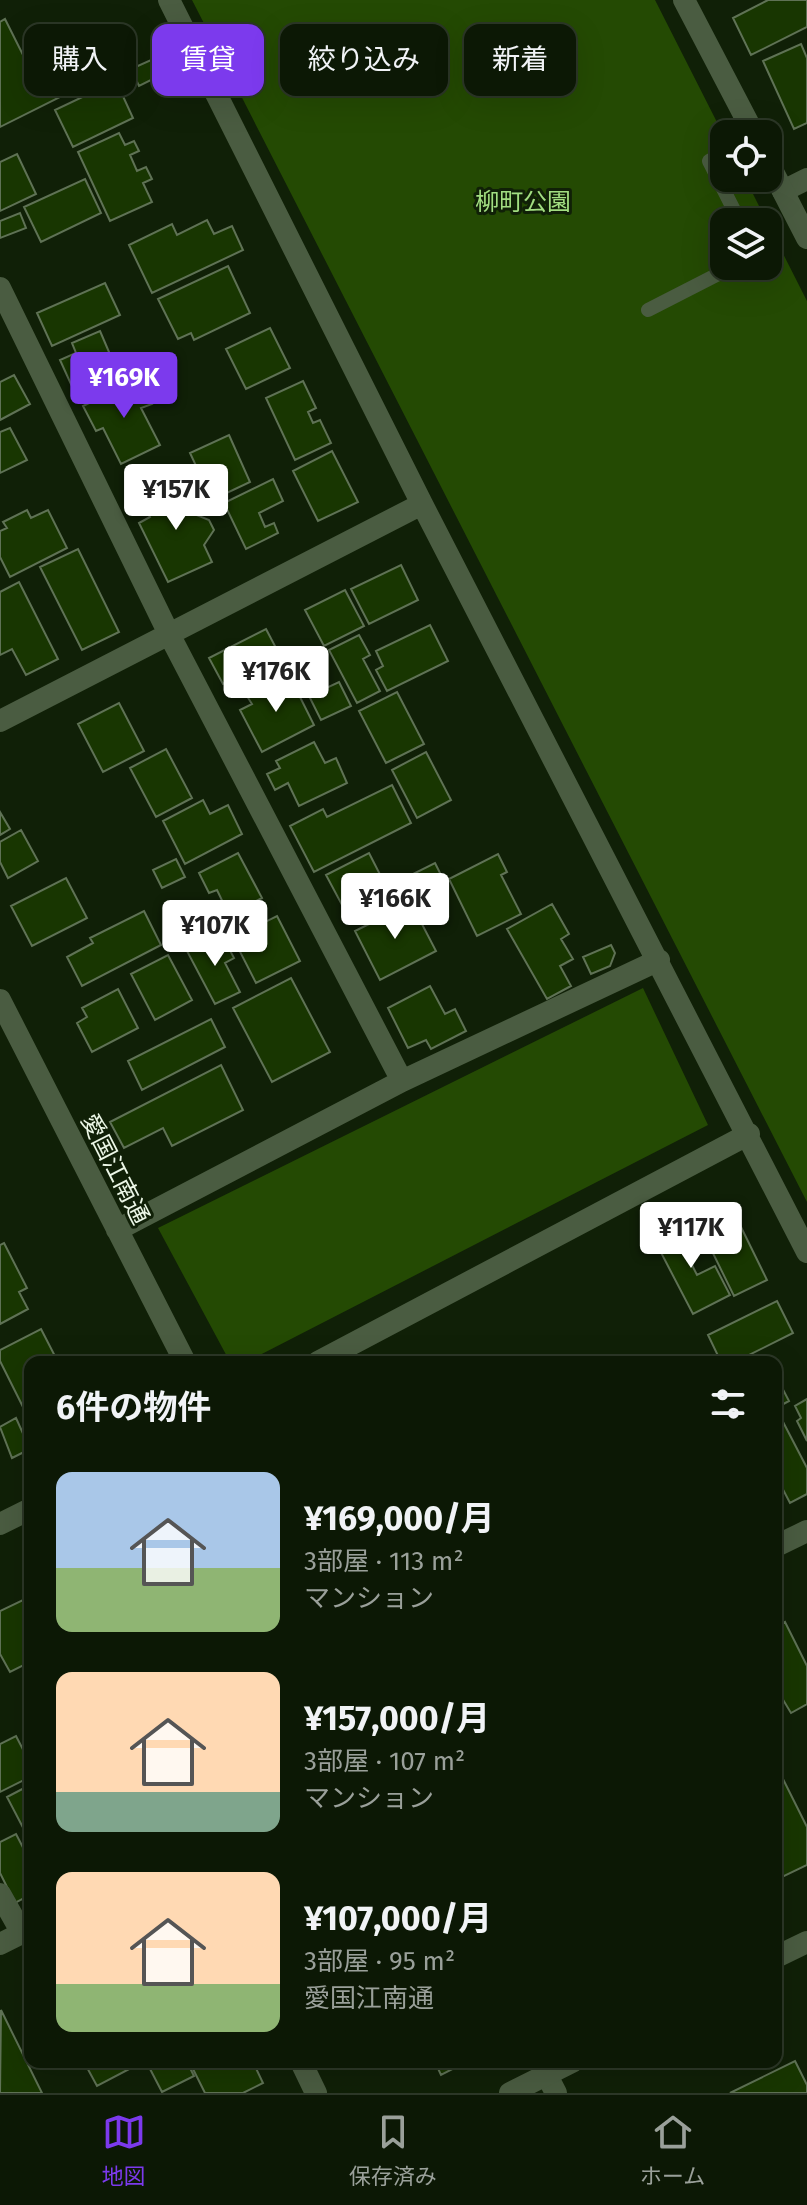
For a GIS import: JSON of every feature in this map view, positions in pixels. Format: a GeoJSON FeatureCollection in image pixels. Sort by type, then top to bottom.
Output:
{"type":"FeatureCollection","features":[{"type":"Feature","properties":{"kind":"street"},"geometry":{"type":"LineString","coordinates":[[169,0],[422,504],[749,1134],[807,1252]]}},
{"type":"Feature","properties":{"kind":"street"},"geometry":{"type":"LineString","coordinates":[[684,0],[747,120]]}},
{"type":"Feature","properties":{"kind":"street"},"geometry":{"type":"LineString","coordinates":[[807,179],[783,191],[807,238]]}},
{"type":"Feature","properties":{"kind":"street"},"geometry":{"type":"LineString","coordinates":[[0,288],[169,634],[402,1081]]}},
{"type":"Feature","properties":{"kind":"street"},"geometry":{"type":"LineString","coordinates":[[0,721],[422,504]]}},
{"type":"Feature","properties":{"kind":"street"},"geometry":{"type":"LineString","coordinates":[[117,1230],[402,1081],[659,960]]}},
{"type":"Feature","properties":{"kind":"street","name":"愛国江南通"},"geometry":{"type":"LineString","coordinates":[[0,1000],[182,1356]]}},
{"type":"Feature","properties":{"kind":"street"},"geometry":{"type":"LineString","coordinates":[[329,1356],[749,1134]]}},
{"type":"Feature","properties":{"kind":"street"},"geometry":{"type":"LineString","coordinates":[[0,1524],[24,1512]]}},
{"type":"Feature","properties":{"kind":"street"},"geometry":{"type":"LineString","coordinates":[[782,1543],[807,1531]]}},
{"type":"Feature","properties":{"kind":"street"},"geometry":{"type":"LineString","coordinates":[[0,1894],[24,1928]]}},
{"type":"Feature","properties":{"kind":"street"},"geometry":{"type":"LineString","coordinates":[[0,1944],[24,1932]]}},
{"type":"Feature","properties":{"kind":"street"},"geometry":{"type":"LineString","coordinates":[[782,1954],[807,1942]]}},
{"type":"Feature","properties":{"kind":"street"},"geometry":{"type":"LineString","coordinates":[[304,2068],[316,2093]]}},
{"type":"Feature","properties":{"kind":"street"},"geometry":{"type":"LineString","coordinates":[[510,2093],[548,2077]]}},
{"type":"Feature","properties":{"kind":"lane"},"geometry":{"type":"LineString","coordinates":[[648,310],[710,278]]}},
{"type":"Feature","properties":{"kind":"green space","name":"柳町公園"},"geometry":{"type":"Polygon","coordinates":[[[192,0],[655,0],[716,120],[710,120],[710,192],[752,192],[760,208],[710,208],[710,280],[782,280],[782,252],[807,301],[807,1202],[241,96],[264,96],[264,24],[204,24],[192,0]]]}},
{"type":"Feature","properties":{"kind":"green space"},"geometry":{"type":"Polygon","coordinates":[[[643,988],[708,1125],[258,1356],[227,1356],[158,1228],[643,988]]]}},
{"type":"Feature","properties":{"kind":"building"},"geometry":{"type":"Polygon","coordinates":[[[768,0],[807,0],[807,27],[751,55],[733,18],[768,0]]]}},
{"type":"Feature","properties":{"kind":"building"},"geometry":{"type":"Polygon","coordinates":[[[5,19],[24,57],[24,96],[62,96],[0,127],[0,22],[5,19]]]}},
{"type":"Feature","properties":{"kind":"building"},"geometry":{"type":"Polygon","coordinates":[[[801,44],[807,58],[807,123],[794,129],[763,61],[801,44]]]}},
{"type":"Feature","properties":{"kind":"building"},"geometry":{"type":"Polygon","coordinates":[[[151,60],[152,80],[139,86],[136,67],[151,60]]]}},
{"type":"Feature","properties":{"kind":"building"},"geometry":{"type":"Polygon","coordinates":[[[84,96],[123,96],[133,118],[73,147],[55,110],[84,96]]]}},
{"type":"Feature","properties":{"kind":"building"},"geometry":{"type":"Polygon","coordinates":[[[119,133],[125,145],[134,141],[139,151],[130,155],[137,171],[146,167],[152,179],[143,183],[152,202],[110,221],[78,152],[119,133]]]}},
{"type":"Feature","properties":{"kind":"building"},"geometry":{"type":"Polygon","coordinates":[[[17,154],[36,194],[0,211],[0,162],[17,154]]]}},
{"type":"Feature","properties":{"kind":"building"},"geometry":{"type":"Polygon","coordinates":[[[85,179],[101,213],[41,242],[24,207],[85,179]]]}},
{"type":"Feature","properties":{"kind":"building"},"geometry":{"type":"Polygon","coordinates":[[[20,213],[26,228],[0,238],[0,221],[20,213]]]}},
{"type":"Feature","properties":{"kind":"building"},"geometry":{"type":"Polygon","coordinates":[[[207,220],[214,234],[232,226],[243,250],[152,293],[129,245],[172,224],[177,235],[207,220]]]}},
{"type":"Feature","properties":{"kind":"building"},"geometry":{"type":"Polygon","coordinates":[[[228,266],[250,313],[194,340],[191,333],[178,339],[158,299],[228,266]]]}},
{"type":"Feature","properties":{"kind":"building"},"geometry":{"type":"Polygon","coordinates":[[[105,283],[120,315],[52,346],[37,313],[105,283]]]}},
{"type":"Feature","properties":{"kind":"building"},"geometry":{"type":"Polygon","coordinates":[[[270,328],[290,368],[246,389],[226,349],[270,328]]]}},
{"type":"Feature","properties":{"kind":"building"},"geometry":{"type":"Polygon","coordinates":[[[100,331],[118,373],[75,393],[60,360],[76,353],[72,343],[100,331]]]}},
{"type":"Feature","properties":{"kind":"building"},"geometry":{"type":"Polygon","coordinates":[[[14,375],[30,404],[0,420],[0,382],[14,375]]]}},
{"type":"Feature","properties":{"kind":"building"},"geometry":{"type":"Polygon","coordinates":[[[140,378],[152,404],[141,408],[160,445],[121,464],[103,428],[96,431],[83,406],[140,378]]]}},
{"type":"Feature","properties":{"kind":"building"},"geometry":{"type":"Polygon","coordinates":[[[303,381],[316,408],[308,412],[313,423],[320,420],[331,443],[295,460],[266,398],[303,381]]]}},
{"type":"Feature","properties":{"kind":"building"},"geometry":{"type":"Polygon","coordinates":[[[10,428],[27,460],[0,473],[0,432],[10,428]]]}},
{"type":"Feature","properties":{"kind":"building"},"geometry":{"type":"Polygon","coordinates":[[[229,435],[250,482],[212,500],[190,453],[229,435]]]}},
{"type":"Feature","properties":{"kind":"building"},"geometry":{"type":"Polygon","coordinates":[[[332,451],[358,502],[318,521],[293,471],[332,451]]]}},
{"type":"Feature","properties":{"kind":"building"},"geometry":{"type":"Polygon","coordinates":[[[273,479],[283,501],[259,513],[265,527],[274,523],[278,533],[246,549],[224,503],[273,479]]]}},
{"type":"Feature","properties":{"kind":"building"},"geometry":{"type":"Polygon","coordinates":[[[178,481],[194,514],[209,520],[214,530],[204,545],[212,562],[168,582],[139,523],[150,517],[141,498],[178,481]]]}},
{"type":"Feature","properties":{"kind":"building"},"geometry":{"type":"Polygon","coordinates":[[[27,510],[31,518],[48,510],[67,548],[10,577],[0,557],[0,531],[7,528],[3,522],[27,510]]]}},
{"type":"Feature","properties":{"kind":"building"},"geometry":{"type":"Polygon","coordinates":[[[78,549],[119,632],[82,650],[40,567],[78,549]]]}},
{"type":"Feature","properties":{"kind":"building"},"geometry":{"type":"Polygon","coordinates":[[[401,565],[418,600],[369,624],[351,589],[401,565]]]}},
{"type":"Feature","properties":{"kind":"building"},"geometry":{"type":"Polygon","coordinates":[[[19,582],[58,659],[26,675],[12,649],[0,655],[0,592],[19,582]]]}},
{"type":"Feature","properties":{"kind":"building"},"geometry":{"type":"Polygon","coordinates":[[[345,590],[364,626],[324,646],[305,610],[345,590]]]}},
{"type":"Feature","properties":{"kind":"building"},"geometry":{"type":"Polygon","coordinates":[[[430,625],[448,661],[387,691],[376,670],[383,666],[376,651],[430,625]]]}},
{"type":"Feature","properties":{"kind":"building"},"geometry":{"type":"Polygon","coordinates":[[[266,629],[286,667],[240,690],[235,678],[223,684],[209,658],[266,629]]]}},
{"type":"Feature","properties":{"kind":"building"},"geometry":{"type":"Polygon","coordinates":[[[359,635],[370,655],[363,659],[380,691],[357,703],[329,650],[359,635]]]}},
{"type":"Feature","properties":{"kind":"building"},"geometry":{"type":"Polygon","coordinates":[[[290,677],[314,725],[262,752],[240,710],[252,704],[245,693],[266,682],[269,688],[290,677]]]}},
{"type":"Feature","properties":{"kind":"building"},"geometry":{"type":"Polygon","coordinates":[[[339,682],[351,706],[321,720],[309,696],[339,682]]]}},
{"type":"Feature","properties":{"kind":"building"},"geometry":{"type":"Polygon","coordinates":[[[397,692],[424,744],[386,763],[359,711],[397,692]]]}},
{"type":"Feature","properties":{"kind":"building"},"geometry":{"type":"Polygon","coordinates":[[[119,703],[144,751],[103,772],[78,724],[119,703]]]}},
{"type":"Feature","properties":{"kind":"building"},"geometry":{"type":"Polygon","coordinates":[[[314,742],[325,763],[336,758],[347,783],[299,806],[288,783],[275,790],[267,774],[280,768],[276,761],[314,742]]]}},
{"type":"Feature","properties":{"kind":"building"},"geometry":{"type":"Polygon","coordinates":[[[166,749],[192,798],[156,817],[130,768],[166,749]]]}},
{"type":"Feature","properties":{"kind":"building"},"geometry":{"type":"Polygon","coordinates":[[[426,752],[451,800],[417,818],[392,770],[426,752]]]}},
{"type":"Feature","properties":{"kind":"building"},"geometry":{"type":"Polygon","coordinates":[[[392,785],[411,823],[314,872],[290,826],[323,809],[327,817],[392,785]]]}},
{"type":"Feature","properties":{"kind":"building"},"geometry":{"type":"Polygon","coordinates":[[[203,800],[210,814],[228,805],[242,834],[185,864],[163,821],[203,800]]]}},
{"type":"Feature","properties":{"kind":"building"},"geometry":{"type":"Polygon","coordinates":[[[0,812],[10,829],[0,835],[0,812]]]}},
{"type":"Feature","properties":{"kind":"building"},"geometry":{"type":"Polygon","coordinates":[[[21,830],[38,861],[8,878],[0,862],[0,842],[21,830]]]}},
{"type":"Feature","properties":{"kind":"building"},"geometry":{"type":"Polygon","coordinates":[[[238,853],[262,898],[229,915],[217,890],[209,893],[199,873],[238,853]]]}},
{"type":"Feature","properties":{"kind":"building"},"geometry":{"type":"Polygon","coordinates":[[[369,853],[391,896],[349,918],[326,875],[369,853]]]}},
{"type":"Feature","properties":{"kind":"building"},"geometry":{"type":"Polygon","coordinates":[[[498,854],[507,872],[501,875],[521,914],[477,936],[449,879],[498,854]]]}},
{"type":"Feature","properties":{"kind":"building"},"geometry":{"type":"Polygon","coordinates":[[[176,859],[185,877],[162,888],[153,870],[176,859]]]}},
{"type":"Feature","properties":{"kind":"building"},"geometry":{"type":"Polygon","coordinates":[[[435,863],[443,879],[411,896],[403,879],[435,863]]]}},
{"type":"Feature","properties":{"kind":"building"},"geometry":{"type":"Polygon","coordinates":[[[66,878],[87,918],[32,946],[11,906],[66,878]]]}},
{"type":"Feature","properties":{"kind":"building"},"geometry":{"type":"Polygon","coordinates":[[[411,903],[436,951],[380,980],[355,931],[411,903]]]}},
{"type":"Feature","properties":{"kind":"building"},"geometry":{"type":"Polygon","coordinates":[[[552,904],[569,934],[561,939],[573,959],[560,966],[571,986],[547,999],[507,929],[552,904]]]}},
{"type":"Feature","properties":{"kind":"building"},"geometry":{"type":"Polygon","coordinates":[[[144,911],[161,945],[82,986],[67,957],[93,943],[90,938],[144,911]]]}},
{"type":"Feature","properties":{"kind":"building"},"geometry":{"type":"Polygon","coordinates":[[[277,916],[300,961],[256,983],[233,938],[277,916]]]}},
{"type":"Feature","properties":{"kind":"building"},"geometry":{"type":"Polygon","coordinates":[[[221,933],[234,958],[225,963],[240,992],[215,1004],[187,951],[221,933]]]}},
{"type":"Feature","properties":{"kind":"building"},"geometry":{"type":"Polygon","coordinates":[[[611,945],[615,953],[610,966],[591,974],[583,957],[611,945]]]}},
{"type":"Feature","properties":{"kind":"building"},"geometry":{"type":"Polygon","coordinates":[[[168,955],[192,1000],[155,1020],[131,974],[168,955]]]}},
{"type":"Feature","properties":{"kind":"building"},"geometry":{"type":"Polygon","coordinates":[[[291,978],[330,1052],[272,1082],[233,1008],[291,978]]]}},
{"type":"Feature","properties":{"kind":"building"},"geometry":{"type":"Polygon","coordinates":[[[430,986],[445,1014],[455,1009],[466,1031],[431,1049],[426,1040],[408,1048],[388,1008],[430,986]]]}},
{"type":"Feature","properties":{"kind":"building"},"geometry":{"type":"Polygon","coordinates":[[[118,989],[138,1028],[92,1052],[77,1023],[87,1017],[82,1008],[118,989]]]}},
{"type":"Feature","properties":{"kind":"building"},"geometry":{"type":"Polygon","coordinates":[[[211,1019],[225,1047],[142,1090],[128,1061],[211,1019]]]}},
{"type":"Feature","properties":{"kind":"building"},"geometry":{"type":"Polygon","coordinates":[[[221,1065],[243,1110],[172,1146],[163,1128],[124,1148],[110,1122],[221,1065]]]}},
{"type":"Feature","properties":{"kind":"building"},"geometry":{"type":"Polygon","coordinates":[[[694,1222],[704,1241],[685,1251],[697,1275],[715,1266],[730,1295],[693,1314],[655,1241],[694,1222]]]}},
{"type":"Feature","properties":{"kind":"building"},"geometry":{"type":"Polygon","coordinates":[[[740,1225],[767,1280],[734,1296],[707,1241],[740,1225]]]}},
{"type":"Feature","properties":{"kind":"building"},"geometry":{"type":"Polygon","coordinates":[[[4,1243],[27,1288],[19,1292],[28,1309],[0,1324],[0,1245],[4,1243]]]}},
{"type":"Feature","properties":{"kind":"building"},"geometry":{"type":"Polygon","coordinates":[[[777,1301],[793,1333],[747,1356],[718,1356],[708,1335],[777,1301]]]}},
{"type":"Feature","properties":{"kind":"building"},"geometry":{"type":"Polygon","coordinates":[[[41,1329],[55,1356],[24,1356],[24,1409],[0,1361],[0,1350],[41,1329]]]}},
{"type":"Feature","properties":{"kind":"building"},"geometry":{"type":"Polygon","coordinates":[[[782,1388],[789,1401],[782,1405],[782,1388]]]}},
{"type":"Feature","properties":{"kind":"building"},"geometry":{"type":"Polygon","coordinates":[[[807,1399],[807,1441],[797,1421],[801,1418],[795,1406],[807,1399]]]}},
{"type":"Feature","properties":{"kind":"building"},"geometry":{"type":"Polygon","coordinates":[[[16,1418],[24,1436],[24,1452],[12,1458],[0,1427],[16,1418]]]}},
{"type":"Feature","properties":{"kind":"building"},"geometry":{"type":"Polygon","coordinates":[[[782,1420],[807,1468],[807,1494],[790,1503],[782,1488],[782,1420]]]}},
{"type":"Feature","properties":{"kind":"building"},"geometry":{"type":"Polygon","coordinates":[[[24,1602],[24,1665],[10,1672],[0,1654],[0,1611],[24,1602]]]}},
{"type":"Feature","properties":{"kind":"building"},"geometry":{"type":"Polygon","coordinates":[[[785,1622],[807,1666],[807,1704],[791,1713],[782,1698],[782,1624],[785,1622]]]}},
{"type":"Feature","properties":{"kind":"building"},"geometry":{"type":"Polygon","coordinates":[[[16,1736],[24,1751],[24,1780],[0,1792],[0,1744],[16,1736]]]}},
{"type":"Feature","properties":{"kind":"building"},"geometry":{"type":"Polygon","coordinates":[[[782,1777],[807,1827],[807,1865],[782,1877],[782,1777]]]}},
{"type":"Feature","properties":{"kind":"building"},"geometry":{"type":"Polygon","coordinates":[[[24,1788],[24,1830],[7,1797],[24,1788]]]}},
{"type":"Feature","properties":{"kind":"building"},"geometry":{"type":"Polygon","coordinates":[[[16,1834],[24,1849],[24,1898],[15,1903],[0,1873],[0,1842],[16,1834]]]}},
{"type":"Feature","properties":{"kind":"building"},"geometry":{"type":"Polygon","coordinates":[[[1,2010],[24,2057],[24,2068],[30,2068],[42,2093],[0,2093],[1,2010]]]}},
{"type":"Feature","properties":{"kind":"building"},"geometry":{"type":"Polygon","coordinates":[[[795,2061],[807,2085],[807,2093],[730,2093],[782,2068],[795,2061]]]}},
{"type":"Feature","properties":{"kind":"building"},"geometry":{"type":"Polygon","coordinates":[[[87,2068],[131,2068],[97,2086],[87,2068]]]}},
{"type":"Feature","properties":{"kind":"building"},"geometry":{"type":"Polygon","coordinates":[[[150,2068],[190,2068],[194,2076],[162,2092],[150,2068]]]}},
{"type":"Feature","properties":{"kind":"building"},"geometry":{"type":"Polygon","coordinates":[[[192,2068],[256,2068],[263,2083],[243,2093],[205,2093],[192,2068]]]}},
{"type":"Feature","properties":{"kind":"building"},"geometry":{"type":"Polygon","coordinates":[[[438,2068],[454,2068],[441,2075],[438,2068]]]}}]}
